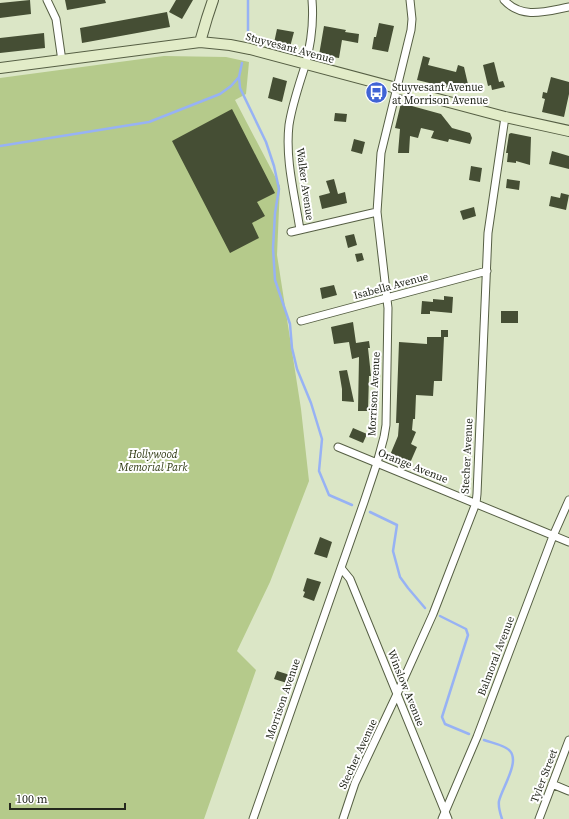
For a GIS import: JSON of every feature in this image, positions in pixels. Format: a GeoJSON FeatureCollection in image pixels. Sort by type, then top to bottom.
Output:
{"type":"FeatureCollection","features":[{"type":"Feature","properties":{"kind":"main road"},"geometry":{"type":"LineString","coordinates":[[200,42],[213,0]]}},
{"type":"Feature","properties":{"kind":"main road","name":"Stuyvesant Avenue"},"geometry":{"type":"LineString","coordinates":[[0,68],[200,42],[230,45],[505,117],[569,131]]}},
{"type":"Feature","properties":{"kind":"street"},"geometry":{"type":"LineString","coordinates":[[47,0],[54,14],[57,25],[62,61]]}},
{"type":"Feature","properties":{"kind":"street","name":"Walker Avenue"},"geometry":{"type":"LineString","coordinates":[[300,230],[291,173],[288,141],[292,112],[305,65],[313,25],[312,0]]}},
{"type":"Feature","properties":{"kind":"street","name":"Morrison Avenue"},"geometry":{"type":"LineString","coordinates":[[253,819],[341,568],[377,463],[384,437],[386,425],[388,308],[377,212],[382,153],[411,30],[412,19],[410,0]]}},
{"type":"Feature","properties":{"kind":"street"},"geometry":{"type":"LineString","coordinates":[[504,0],[513,7],[528,13],[537,13],[569,7]]}},
{"type":"Feature","properties":{"kind":"street","name":"Stecher Avenue"},"geometry":{"type":"LineString","coordinates":[[343,819],[355,783],[398,694],[433,614],[476,504],[478,486],[488,233],[505,117]]}},
{"type":"Feature","properties":{"kind":"street"},"geometry":{"type":"LineString","coordinates":[[292,232],[377,212]]}},
{"type":"Feature","properties":{"kind":"street","name":"Isabella Avenue"},"geometry":{"type":"LineString","coordinates":[[301,321],[387,299],[486,271]]}},
{"type":"Feature","properties":{"kind":"street","name":"Orange Avenue"},"geometry":{"type":"LineString","coordinates":[[338,447],[569,542]]}},
{"type":"Feature","properties":{"kind":"street","name":"Balmoral Avenue"},"geometry":{"type":"LineString","coordinates":[[445,817],[553,536],[569,500]]}},
{"type":"Feature","properties":{"kind":"street","name":"Winslow Avenue"},"geometry":{"type":"LineString","coordinates":[[341,568],[350,579],[398,694],[445,817]]}},
{"type":"Feature","properties":{"kind":"street","name":"Tyler Street"},"geometry":{"type":"LineString","coordinates":[[539,819],[569,740]]}},
{"type":"Feature","properties":{"kind":"street"},"geometry":{"type":"LineString","coordinates":[[552,784],[569,790]]}},
{"type":"Feature","properties":{"kind":"green space","name":"Hollywood Memorial Park"},"geometry":{"type":"Polygon","coordinates":[[[164,56],[226,57],[249,62],[246,94],[235,100],[280,186],[277,255],[301,409],[309,481],[270,582],[237,651],[256,670],[204,819],[0,819],[0,78],[164,56]]]}},
{"type":"Feature","properties":{"kind":"building"},"geometry":{"type":"Polygon","coordinates":[[[30,0],[31,14],[0,18],[0,3],[30,0]]]}},
{"type":"Feature","properties":{"kind":"building"},"geometry":{"type":"Polygon","coordinates":[[[65,0],[105,0],[106,3],[67,10],[65,0]]]}},
{"type":"Feature","properties":{"kind":"building"},"geometry":{"type":"Polygon","coordinates":[[[176,0],[193,0],[182,19],[169,12],[176,0]]]}},
{"type":"Feature","properties":{"kind":"building"},"geometry":{"type":"Polygon","coordinates":[[[167,12],[170,27],[82,43],[80,28],[167,12]]]}},
{"type":"Feature","properties":{"kind":"building"},"geometry":{"type":"Polygon","coordinates":[[[379,23],[394,26],[388,52],[372,49],[379,23]]]}},
{"type":"Feature","properties":{"kind":"building"},"geometry":{"type":"Polygon","coordinates":[[[324,26],[359,34],[358,43],[342,40],[339,58],[319,55],[324,26]]]}},
{"type":"Feature","properties":{"kind":"building"},"geometry":{"type":"Polygon","coordinates":[[[277,29],[294,32],[290,47],[274,43],[277,29]]]}},
{"type":"Feature","properties":{"kind":"building"},"geometry":{"type":"Polygon","coordinates":[[[44,33],[45,48],[0,53],[0,38],[44,33]]]}},
{"type":"Feature","properties":{"kind":"building"},"geometry":{"type":"Polygon","coordinates":[[[423,56],[430,58],[428,65],[456,72],[458,65],[464,67],[470,93],[417,80],[423,56]]]}},
{"type":"Feature","properties":{"kind":"building"},"geometry":{"type":"Polygon","coordinates":[[[494,62],[499,82],[503,81],[505,87],[492,90],[491,85],[488,86],[483,65],[494,62]]]}},
{"type":"Feature","properties":{"kind":"building"},"geometry":{"type":"Polygon","coordinates":[[[273,77],[287,81],[282,102],[268,98],[273,77]]]}},
{"type":"Feature","properties":{"kind":"building"},"geometry":{"type":"Polygon","coordinates":[[[551,77],[569,82],[569,94],[564,117],[542,112],[545,99],[542,98],[543,92],[547,93],[551,77]]]}},
{"type":"Feature","properties":{"kind":"building"},"geometry":{"type":"Polygon","coordinates":[[[401,103],[441,114],[452,128],[470,133],[472,138],[470,144],[449,139],[448,142],[431,138],[434,131],[421,128],[418,138],[410,136],[409,153],[398,153],[400,129],[395,128],[401,103]]]}},
{"type":"Feature","properties":{"kind":"building"},"geometry":{"type":"Polygon","coordinates":[[[232,109],[275,193],[257,202],[265,216],[252,223],[259,238],[230,253],[172,141],[232,109]]]}},
{"type":"Feature","properties":{"kind":"building"},"geometry":{"type":"Polygon","coordinates":[[[335,113],[347,114],[346,122],[334,121],[335,113]]]}},
{"type":"Feature","properties":{"kind":"building"},"geometry":{"type":"Polygon","coordinates":[[[511,133],[531,137],[530,165],[516,161],[516,163],[507,162],[508,153],[506,153],[509,134],[511,133]]]}},
{"type":"Feature","properties":{"kind":"building"},"geometry":{"type":"Polygon","coordinates":[[[354,139],[365,142],[362,154],[351,151],[354,139]]]}},
{"type":"Feature","properties":{"kind":"building"},"geometry":{"type":"Polygon","coordinates":[[[552,151],[569,156],[569,169],[549,164],[552,151]]]}},
{"type":"Feature","properties":{"kind":"building"},"geometry":{"type":"Polygon","coordinates":[[[471,166],[482,168],[480,182],[469,180],[471,166]]]}},
{"type":"Feature","properties":{"kind":"building"},"geometry":{"type":"Polygon","coordinates":[[[334,179],[338,194],[345,192],[347,203],[322,209],[319,196],[330,193],[326,181],[334,179]]]}},
{"type":"Feature","properties":{"kind":"building"},"geometry":{"type":"Polygon","coordinates":[[[507,179],[520,181],[519,190],[506,188],[507,179]]]}},
{"type":"Feature","properties":{"kind":"building"},"geometry":{"type":"Polygon","coordinates":[[[561,193],[569,195],[566,210],[549,206],[551,196],[560,198],[561,193]]]}},
{"type":"Feature","properties":{"kind":"building"},"geometry":{"type":"Polygon","coordinates":[[[474,207],[476,216],[463,220],[460,211],[474,207]]]}},
{"type":"Feature","properties":{"kind":"building"},"geometry":{"type":"Polygon","coordinates":[[[354,234],[357,245],[348,248],[345,236],[354,234]]]}},
{"type":"Feature","properties":{"kind":"building"},"geometry":{"type":"Polygon","coordinates":[[[362,253],[364,260],[357,262],[355,254],[362,253]]]}},
{"type":"Feature","properties":{"kind":"building"},"geometry":{"type":"Polygon","coordinates":[[[334,285],[337,295],[322,299],[320,288],[334,285]]]}},
{"type":"Feature","properties":{"kind":"building"},"geometry":{"type":"Polygon","coordinates":[[[444,296],[453,297],[452,313],[430,311],[430,314],[421,314],[422,301],[433,302],[433,299],[444,300],[444,296]]]}},
{"type":"Feature","properties":{"kind":"building"},"geometry":{"type":"Polygon","coordinates":[[[501,311],[518,311],[518,323],[501,323],[501,311]]]}},
{"type":"Feature","properties":{"kind":"building"},"geometry":{"type":"Polygon","coordinates":[[[353,322],[356,343],[369,341],[370,348],[368,348],[371,376],[369,376],[368,411],[358,411],[359,357],[352,359],[349,342],[334,344],[331,327],[353,322]]]}},
{"type":"Feature","properties":{"kind":"building"},"geometry":{"type":"Polygon","coordinates":[[[441,330],[448,330],[448,337],[441,337],[441,330]]]}},
{"type":"Feature","properties":{"kind":"building"},"geometry":{"type":"Polygon","coordinates":[[[427,337],[444,337],[442,381],[434,381],[433,396],[416,395],[415,419],[413,419],[412,430],[416,432],[411,444],[417,447],[410,463],[390,455],[398,436],[399,423],[396,423],[399,342],[427,344],[427,337]]]}},
{"type":"Feature","properties":{"kind":"building"},"geometry":{"type":"Polygon","coordinates":[[[347,370],[354,402],[342,401],[339,371],[347,370]]]}},
{"type":"Feature","properties":{"kind":"building"},"geometry":{"type":"Polygon","coordinates":[[[353,428],[367,434],[363,443],[349,437],[353,428]]]}},
{"type":"Feature","properties":{"kind":"building"},"geometry":{"type":"Polygon","coordinates":[[[320,537],[332,542],[327,558],[314,554],[320,537]]]}},
{"type":"Feature","properties":{"kind":"building"},"geometry":{"type":"Polygon","coordinates":[[[307,578],[321,582],[314,601],[303,597],[305,592],[303,591],[307,578]]]}},
{"type":"Feature","properties":{"kind":"building"},"geometry":{"type":"Polygon","coordinates":[[[277,671],[290,675],[287,683],[274,679],[277,671]]]}},
{"type":"Feature","properties":{"kind":"waterway"},"geometry":{"type":"LineString","coordinates":[[248,0],[248,36]]}},
{"type":"Feature","properties":{"kind":"waterway"},"geometry":{"type":"LineString","coordinates":[[0,146],[149,122],[220,94],[231,86],[239,77],[242,63]]}},
{"type":"Feature","properties":{"kind":"waterway"},"geometry":{"type":"LineString","coordinates":[[239,77],[240,88],[266,142],[274,166],[279,189],[275,213],[273,248],[275,280],[290,324],[292,348],[297,369],[311,403],[322,439],[319,471],[329,495],[352,505]]}},
{"type":"Feature","properties":{"kind":"waterway"},"geometry":{"type":"LineString","coordinates":[[370,512],[397,525],[393,551],[400,577],[425,608]]}},
{"type":"Feature","properties":{"kind":"waterway"},"geometry":{"type":"LineString","coordinates":[[440,616],[466,629],[468,635],[442,717],[445,724],[469,734]]}},
{"type":"Feature","properties":{"kind":"waterway"},"geometry":{"type":"LineString","coordinates":[[484,740],[505,747],[513,756],[512,768],[499,801],[502,819]]}},
{"type":"Feature","properties":{"kind":"place","name":"Stuyvesant Avenue at Morrison Avenue"},"geometry":{"type":"Point","coordinates":[376,93]}}]}
